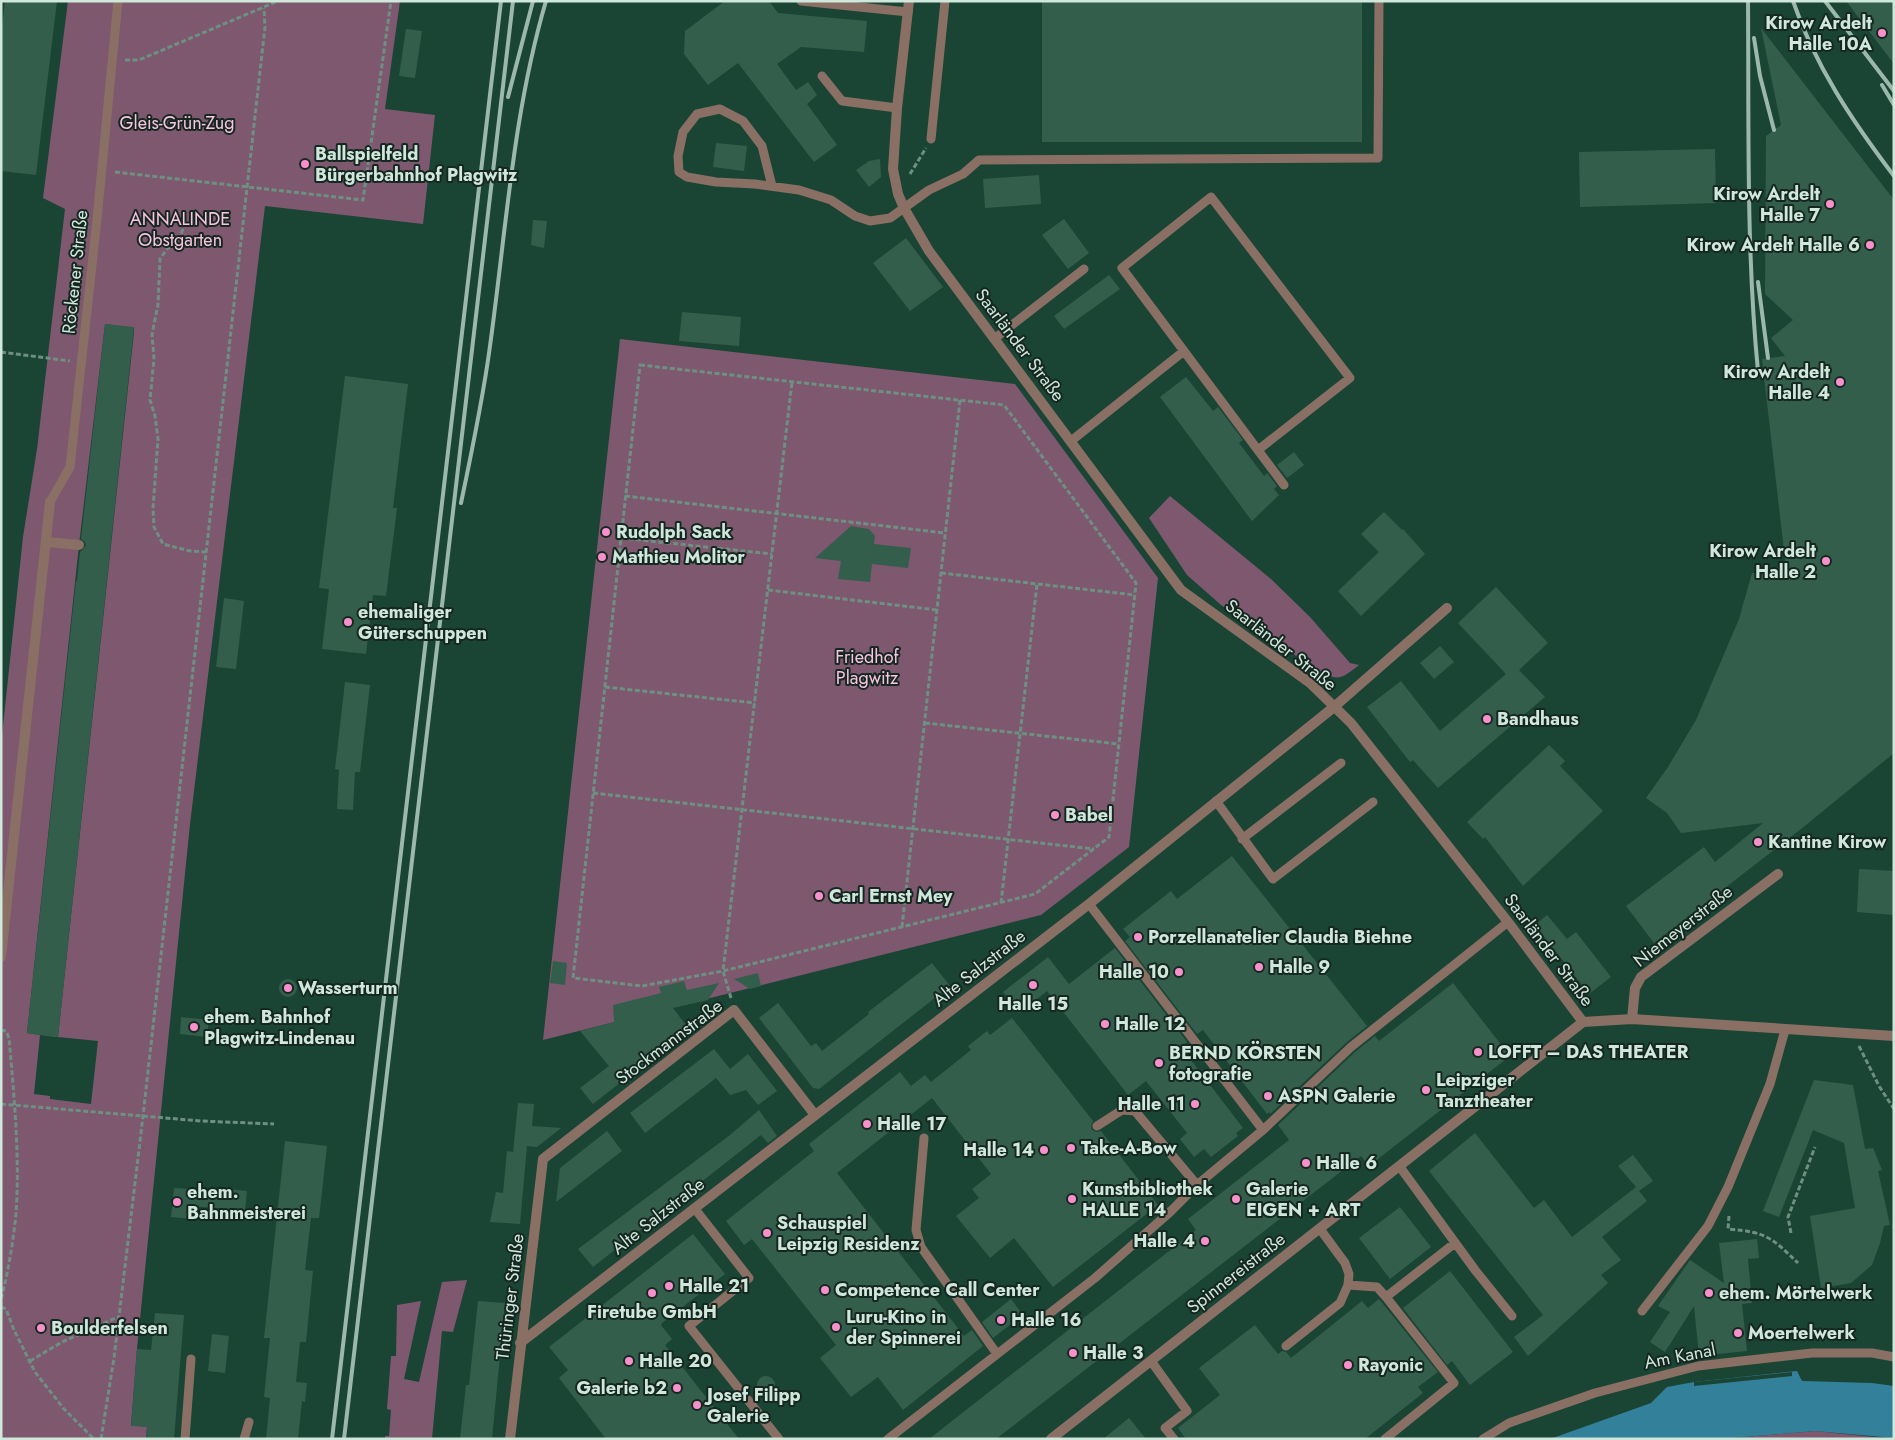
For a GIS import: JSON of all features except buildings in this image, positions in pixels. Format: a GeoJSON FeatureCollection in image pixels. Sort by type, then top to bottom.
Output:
{"type":"FeatureCollection","features":[{"type":"Feature","properties":{"kind":"street","name":"Saarländer Straße"},"geometry":{"type":"LineString","coordinates":[[909,1],[897,108],[893,157],[894,180],[904,208],[930,251],[1181,590],[1310,683],[1350,723],[1508,922],[1583,1022],[1632,1019],[1894,1036]]}},
{"type":"Feature","properties":{"kind":"street","name":"Röckener Straße"},"geometry":{"type":"LineString","coordinates":[[1,957],[50,502]]}},
{"type":"Feature","properties":{"kind":"street"},"geometry":{"type":"LineString","coordinates":[[47,542],[79,545]]}},
{"type":"Feature","properties":{"kind":"street","name":"Alte Salzstraße"},"geometry":{"type":"LineString","coordinates":[[520,1343],[1089,904],[1334,707],[1447,608]]}},
{"type":"Feature","properties":{"kind":"street","name":"Niemeyerstraße"},"geometry":{"type":"LineString","coordinates":[[1632,1019],[1635,988],[1641,977],[1778,874]]}},
{"type":"Feature","properties":{"kind":"street","name":"Stockmannstraße"},"geometry":{"type":"LineString","coordinates":[[543,1159],[734,1010],[815,1115]]}},
{"type":"Feature","properties":{"kind":"street","name":"Spinnereistraße"},"geometry":{"type":"LineString","coordinates":[[1051,1439],[1583,1022]]}},
{"type":"Feature","properties":{"kind":"street","name":"Thüringer Straße"},"geometry":{"type":"LineString","coordinates":[[510,1439],[543,1159]]}},
{"type":"Feature","properties":{"kind":"lane","name":"Röckener Straße"},"geometry":{"type":"LineString","coordinates":[[50,502],[70,467],[118,1]]}},
{"type":"Feature","properties":{"kind":"lane"},"geometry":{"type":"LineString","coordinates":[[801,1],[908,12]]}},
{"type":"Feature","properties":{"kind":"lane"},"geometry":{"type":"LineString","coordinates":[[931,139],[945,1]]}},
{"type":"Feature","properties":{"kind":"lane"},"geometry":{"type":"LineString","coordinates":[[772,186],[762,146],[743,121],[720,109],[697,114],[683,132],[678,156],[679,172],[687,178],[799,190],[831,200],[855,216],[870,221],[890,218],[928,190],[963,174],[979,160],[1378,158],[1379,1]]}},
{"type":"Feature","properties":{"kind":"lane"},"geometry":{"type":"LineString","coordinates":[[822,76],[842,102],[897,108]]}},
{"type":"Feature","properties":{"kind":"lane"},"geometry":{"type":"LineString","coordinates":[[1258,450],[1350,378],[1211,197],[1122,268],[1284,485]]}},
{"type":"Feature","properties":{"kind":"lane"},"geometry":{"type":"LineString","coordinates":[[994,339],[1084,269]]}},
{"type":"Feature","properties":{"kind":"lane"},"geometry":{"type":"LineString","coordinates":[[1070,441],[1184,351]]}},
{"type":"Feature","properties":{"kind":"lane"},"geometry":{"type":"LineString","coordinates":[[1242,838],[1341,763]]}},
{"type":"Feature","properties":{"kind":"lane"},"geometry":{"type":"LineString","coordinates":[[1216,801],[1273,879],[1372,802]]}},
{"type":"Feature","properties":{"kind":"lane"},"geometry":{"type":"LineString","coordinates":[[1089,904],[1263,1130]]}},
{"type":"Feature","properties":{"kind":"lane"},"geometry":{"type":"LineString","coordinates":[[888,1439],[1095,1278],[1170,1212],[1197,1185],[1263,1130],[1351,1048],[1508,922]]}},
{"type":"Feature","properties":{"kind":"lane"},"geometry":{"type":"LineString","coordinates":[[1642,1311],[1708,1226],[1728,1188],[1770,1084],[1785,1030]]}},
{"type":"Feature","properties":{"kind":"lane"},"geometry":{"type":"LineString","coordinates":[[1097,1126],[1122,1110],[1135,1111],[1197,1185]]}},
{"type":"Feature","properties":{"kind":"lane"},"geometry":{"type":"LineString","coordinates":[[924,1138],[916,1230],[918,1239],[926,1255],[997,1354]]}},
{"type":"Feature","properties":{"kind":"lane"},"geometry":{"type":"LineString","coordinates":[[1400,1167],[1455,1243],[1512,1316]]}},
{"type":"Feature","properties":{"kind":"lane"},"geometry":{"type":"LineString","coordinates":[[695,1208],[749,1278],[689,1326],[778,1439]]}},
{"type":"Feature","properties":{"kind":"lane"},"geometry":{"type":"LineString","coordinates":[[1286,1346],[1340,1303],[1348,1285],[1349,1274],[1345,1263],[1320,1229]]}},
{"type":"Feature","properties":{"kind":"lane"},"geometry":{"type":"LineString","coordinates":[[1386,1297],[1455,1243]]}},
{"type":"Feature","properties":{"kind":"lane"},"geometry":{"type":"LineString","coordinates":[[1348,1285],[1377,1287],[1454,1383],[1384,1439]]}},
{"type":"Feature","properties":{"kind":"lane","name":"Am Kanal"},"geometry":{"type":"LineString","coordinates":[[1482,1439],[1510,1423],[1595,1393],[1698,1366],[1812,1353],[1872,1353],[1894,1357]]}},
{"type":"Feature","properties":{"kind":"lane"},"geometry":{"type":"LineString","coordinates":[[185,1439],[191,1359]]}},
{"type":"Feature","properties":{"kind":"lane"},"geometry":{"type":"LineString","coordinates":[[1151,1361],[1187,1411],[1165,1428],[1174,1439]]}},
{"type":"Feature","properties":{"kind":"lane"},"geometry":{"type":"LineString","coordinates":[[244,1439],[249,1422]]}},
{"type":"Feature","properties":{"kind":"path"},"geometry":{"type":"LineString","coordinates":[[112,59],[139,60],[278,1]]}},
{"type":"Feature","properties":{"kind":"path"},"geometry":{"type":"LineString","coordinates":[[102,170],[362,200],[390,1]]}},
{"type":"Feature","properties":{"kind":"path"},"geometry":{"type":"LineString","coordinates":[[101,1439],[119,1317],[144,1116],[265,27],[264,8]]}},
{"type":"Feature","properties":{"kind":"path"},"geometry":{"type":"LineString","coordinates":[[894,180],[909,178],[910,172],[931,139]]}},
{"type":"Feature","properties":{"kind":"path"},"geometry":{"type":"LineString","coordinates":[[184,229],[178,241],[167,249],[160,259],[158,305],[152,334],[154,359],[150,400],[156,416],[158,439],[153,508],[154,528],[163,544],[190,551],[206,552]]}},
{"type":"Feature","properties":{"kind":"path"},"geometry":{"type":"LineString","coordinates":[[1,352],[81,362]]}},
{"type":"Feature","properties":{"kind":"path"},"geometry":{"type":"LineString","coordinates":[[640,365],[792,382],[1004,405],[1136,583],[1109,837],[1035,894],[724,971],[642,986],[573,978],[640,365]]}},
{"type":"Feature","properties":{"kind":"path"},"geometry":{"type":"LineString","coordinates":[[734,1010],[724,971],[792,382]]}},
{"type":"Feature","properties":{"kind":"path"},"geometry":{"type":"LineString","coordinates":[[902,927],[960,400]]}},
{"type":"Feature","properties":{"kind":"path"},"geometry":{"type":"LineString","coordinates":[[625,496],[945,534]]}},
{"type":"Feature","properties":{"kind":"path"},"geometry":{"type":"LineString","coordinates":[[621,538],[772,554]]}},
{"type":"Feature","properties":{"kind":"path"},"geometry":{"type":"LineString","coordinates":[[941,573],[1135,595]]}},
{"type":"Feature","properties":{"kind":"path"},"geometry":{"type":"LineString","coordinates":[[1000,903],[1037,584]]}},
{"type":"Feature","properties":{"kind":"path"},"geometry":{"type":"LineString","coordinates":[[768,590],[937,610]]}},
{"type":"Feature","properties":{"kind":"path"},"geometry":{"type":"LineString","coordinates":[[604,687],[755,703]]}},
{"type":"Feature","properties":{"kind":"path"},"geometry":{"type":"LineString","coordinates":[[924,723],[1119,744]]}},
{"type":"Feature","properties":{"kind":"path"},"geometry":{"type":"LineString","coordinates":[[593,793],[1094,849]]}},
{"type":"Feature","properties":{"kind":"path"},"geometry":{"type":"LineString","coordinates":[[1,1030],[6,1031],[9,1038],[15,1105],[17,1171],[16,1214],[9,1263],[1,1300]]}},
{"type":"Feature","properties":{"kind":"path"},"geometry":{"type":"LineString","coordinates":[[1854,1034],[1878,1086],[1894,1109]]}},
{"type":"Feature","properties":{"kind":"path"},"geometry":{"type":"LineString","coordinates":[[1,1104],[144,1116],[274,1124]]}},
{"type":"Feature","properties":{"kind":"path"},"geometry":{"type":"LineString","coordinates":[[1790,1233],[1788,1217],[1815,1146]]}},
{"type":"Feature","properties":{"kind":"path"},"geometry":{"type":"LineString","coordinates":[[1728,1229],[1754,1231],[1775,1241],[1798,1263]]}},
{"type":"Feature","properties":{"kind":"path"},"geometry":{"type":"LineString","coordinates":[[1,1307],[6,1309],[14,1330],[35,1372],[64,1409],[94,1439]]}},
{"type":"Feature","properties":{"kind":"path"},"geometry":{"type":"LineString","coordinates":[[30,1361],[62,1342],[119,1317]]}},
{"type":"Feature","properties":{"kind":"green space","name":"Gleis-Grün-Zug"},"geometry":{"type":"Polygon","coordinates":[[[68,1],[400,1],[385,109],[435,115],[423,224],[265,206],[190,824],[137,1349],[131,1425],[147,1427],[146,1439],[1,1439],[1,745],[23,537],[37,449],[65,209],[43,198],[68,1]],[[105,324],[79,545],[27,1033],[40,1035],[34,1094],[50,1096],[50,1099],[91,1104],[98,1041],[58,1037],[134,328],[105,324]]]}},
{"type":"Feature","properties":{"kind":"green space","name":"Friedhof Plagwitz"},"geometry":{"type":"Polygon","coordinates":[[[620,339],[1015,384],[1158,578],[1129,847],[1041,915],[543,1040],[620,339]]]}},
{"type":"Feature","properties":{"kind":"green space"},"geometry":{"type":"Polygon","coordinates":[[[1170,496],[1271,579],[1310,617],[1350,663],[1359,665],[1348,674],[1339,677],[1330,676],[1317,670],[1221,605],[1187,575],[1149,518],[1170,496]]]}},
{"type":"Feature","properties":{"kind":"green space"},"geometry":{"type":"Polygon","coordinates":[[[467,1280],[453,1332],[442,1331],[432,1439],[385,1439],[385,1436],[389,1436],[391,1410],[387,1409],[391,1356],[396,1356],[397,1305],[421,1301],[404,1379],[419,1382],[442,1282],[467,1280]]]}},
{"type":"Feature","properties":{"kind":"green space"},"geometry":{"type":"Polygon","coordinates":[[[1815,1431],[1894,1439],[1721,1439],[1815,1431]]]}},
{"type":"Feature","properties":{"kind":"water"},"geometry":{"type":"Polygon","coordinates":[[[1797,1371],[1802,1381],[1872,1383],[1894,1386],[1894,1438],[1815,1431],[1721,1439],[1550,1439],[1651,1403],[1667,1387],[1694,1382],[1797,1371]]]}},
{"type":"Feature","properties":{"kind":"pier"},"geometry":{"type":"Polygon","coordinates":[[[1792,1372],[1792,1376],[1694,1386],[1694,1382],[1792,1372]]]}},
{"type":"Feature","properties":{"kind":"railway"},"geometry":{"type":"LineString","coordinates":[[332,1439],[501,1]]}},
{"type":"Feature","properties":{"kind":"railway"},"geometry":{"type":"LineString","coordinates":[[344,1439],[513,1]]}},
{"type":"Feature","properties":{"kind":"railway"},"geometry":{"type":"LineString","coordinates":[[508,97],[533,1]]}},
{"type":"Feature","properties":{"kind":"railway"},"geometry":{"type":"LineString","coordinates":[[461,503],[487,366],[518,129],[535,43],[546,1]]}},
{"type":"Feature","properties":{"kind":"railway"},"geometry":{"type":"LineString","coordinates":[[1748,1],[1750,233],[1758,371]]}},
{"type":"Feature","properties":{"kind":"railway"},"geometry":{"type":"LineString","coordinates":[[1793,1],[1812,48],[1836,93],[1894,176]]}},
{"type":"Feature","properties":{"kind":"railway"},"geometry":{"type":"LineString","coordinates":[[1825,1],[1894,91]]}},
{"type":"Feature","properties":{"kind":"railway"},"geometry":{"type":"LineString","coordinates":[[1754,38],[1760,76],[1774,130]]}},
{"type":"Feature","properties":{"kind":"railway"},"geometry":{"type":"LineString","coordinates":[[1882,85],[1894,105]]}},
{"type":"Feature","properties":{"kind":"railway"},"geometry":{"type":"LineString","coordinates":[[1758,282],[1768,358]]}},
{"type":"Feature","properties":{"kind":"place","name":"Kirow Ardelt Halle 10A"},"geometry":{"type":"Point","coordinates":[1882,33]}},
{"type":"Feature","properties":{"kind":"place","name":"Ballspielfeld Bürgerbahnhof Plagwitz"},"geometry":{"type":"Point","coordinates":[305,164]}},
{"type":"Feature","properties":{"kind":"place","name":"Kirow Ardelt Halle 7"},"geometry":{"type":"Point","coordinates":[1830,204]}},
{"type":"Feature","properties":{"kind":"place","name":"Kirow Ardelt Halle 6"},"geometry":{"type":"Point","coordinates":[1870,245]}},
{"type":"Feature","properties":{"kind":"place","name":"Kirow Ardelt Halle 4"},"geometry":{"type":"Point","coordinates":[1840,382]}},
{"type":"Feature","properties":{"kind":"place","name":"Rudolph Sack"},"geometry":{"type":"Point","coordinates":[606,532]}},
{"type":"Feature","properties":{"kind":"place","name":"Mathieu Molitor"},"geometry":{"type":"Point","coordinates":[602,557]}},
{"type":"Feature","properties":{"kind":"place","name":"Kirow Ardelt Halle 2"},"geometry":{"type":"Point","coordinates":[1826,561]}},
{"type":"Feature","properties":{"kind":"place","name":"ehemaliger Güterschuppen"},"geometry":{"type":"Point","coordinates":[348,622]}},
{"type":"Feature","properties":{"kind":"place","name":"Bandhaus"},"geometry":{"type":"Point","coordinates":[1487,719]}},
{"type":"Feature","properties":{"kind":"place","name":"Babel"},"geometry":{"type":"Point","coordinates":[1055,815]}},
{"type":"Feature","properties":{"kind":"place","name":"Kantine Kirow"},"geometry":{"type":"Point","coordinates":[1758,842]}},
{"type":"Feature","properties":{"kind":"place","name":"Carl Ernst Mey"},"geometry":{"type":"Point","coordinates":[819,896]}},
{"type":"Feature","properties":{"kind":"place","name":"Porzellanatelier Claudia Biehne"},"geometry":{"type":"Point","coordinates":[1138,937]}},
{"type":"Feature","properties":{"kind":"place","name":"Halle 9"},"geometry":{"type":"Point","coordinates":[1259,967]}},
{"type":"Feature","properties":{"kind":"place","name":"Halle 10"},"geometry":{"type":"Point","coordinates":[1179,972]}},
{"type":"Feature","properties":{"kind":"place","name":"Halle 15"},"geometry":{"type":"Point","coordinates":[1033,985]}},
{"type":"Feature","properties":{"kind":"place","name":"Wasserturm"},"geometry":{"type":"Point","coordinates":[288,988]}},
{"type":"Feature","properties":{"kind":"place","name":"Halle 12"},"geometry":{"type":"Point","coordinates":[1105,1024]}},
{"type":"Feature","properties":{"kind":"place","name":"ehem. Bahnhof Plagwitz-Lindenau"},"geometry":{"type":"Point","coordinates":[194,1027]}},
{"type":"Feature","properties":{"kind":"place","name":"LOFFT – DAS THEATER"},"geometry":{"type":"Point","coordinates":[1478,1052]}},
{"type":"Feature","properties":{"kind":"place","name":"BERND KÖRSTEN fotografie"},"geometry":{"type":"Point","coordinates":[1159,1063]}},
{"type":"Feature","properties":{"kind":"place","name":"Leipziger Tanztheater"},"geometry":{"type":"Point","coordinates":[1426,1090]}},
{"type":"Feature","properties":{"kind":"place","name":"ASPN Galerie"},"geometry":{"type":"Point","coordinates":[1268,1096]}},
{"type":"Feature","properties":{"kind":"place","name":"Halle 11"},"geometry":{"type":"Point","coordinates":[1195,1104]}},
{"type":"Feature","properties":{"kind":"place","name":"Halle 17"},"geometry":{"type":"Point","coordinates":[867,1124]}},
{"type":"Feature","properties":{"kind":"place","name":"Take-A-Bow"},"geometry":{"type":"Point","coordinates":[1071,1148]}},
{"type":"Feature","properties":{"kind":"place","name":"Halle 14"},"geometry":{"type":"Point","coordinates":[1044,1150]}},
{"type":"Feature","properties":{"kind":"place","name":"Halle 6"},"geometry":{"type":"Point","coordinates":[1306,1163]}},
{"type":"Feature","properties":{"kind":"place","name":"Kunstbibliothek HALLE 14"},"geometry":{"type":"Point","coordinates":[1072,1199]}},
{"type":"Feature","properties":{"kind":"place","name":"Galerie EIGEN + ART"},"geometry":{"type":"Point","coordinates":[1236,1199]}},
{"type":"Feature","properties":{"kind":"place","name":"ehem. Bahnmeisterei"},"geometry":{"type":"Point","coordinates":[177,1202]}},
{"type":"Feature","properties":{"kind":"place","name":"Schauspiel Leipzig Residenz"},"geometry":{"type":"Point","coordinates":[767,1233]}},
{"type":"Feature","properties":{"kind":"place","name":"Halle 4"},"geometry":{"type":"Point","coordinates":[1205,1241]}},
{"type":"Feature","properties":{"kind":"place","name":"Halle 21"},"geometry":{"type":"Point","coordinates":[669,1286]}},
{"type":"Feature","properties":{"kind":"place","name":"Competence Call Center"},"geometry":{"type":"Point","coordinates":[825,1290]}},
{"type":"Feature","properties":{"kind":"place","name":"Firetube GmbH"},"geometry":{"type":"Point","coordinates":[652,1293]}},
{"type":"Feature","properties":{"kind":"place","name":"ehem. Mörtelwerk"},"geometry":{"type":"Point","coordinates":[1709,1293]}},
{"type":"Feature","properties":{"kind":"place","name":"Halle 16"},"geometry":{"type":"Point","coordinates":[1001,1320]}},
{"type":"Feature","properties":{"kind":"place","name":"Luru-Kino in der Spinnerei"},"geometry":{"type":"Point","coordinates":[836,1327]}},
{"type":"Feature","properties":{"kind":"place","name":"Boulderfelsen"},"geometry":{"type":"Point","coordinates":[41,1328]}},
{"type":"Feature","properties":{"kind":"place","name":"Moertelwerk"},"geometry":{"type":"Point","coordinates":[1738,1333]}},
{"type":"Feature","properties":{"kind":"place","name":"Halle 3"},"geometry":{"type":"Point","coordinates":[1073,1353]}},
{"type":"Feature","properties":{"kind":"place","name":"Halle 20"},"geometry":{"type":"Point","coordinates":[629,1361]}},
{"type":"Feature","properties":{"kind":"place","name":"Rayonic"},"geometry":{"type":"Point","coordinates":[1348,1365]}},
{"type":"Feature","properties":{"kind":"place","name":"Galerie b2"},"geometry":{"type":"Point","coordinates":[677,1388]}},
{"type":"Feature","properties":{"kind":"place","name":"Josef Filipp Galerie"},"geometry":{"type":"Point","coordinates":[697,1405]}},
{"type":"Feature","properties":{"kind":"park label","name":"ANNALINDE Obstgarten"},"geometry":{"type":"Point","coordinates":[180,229]}}]}
